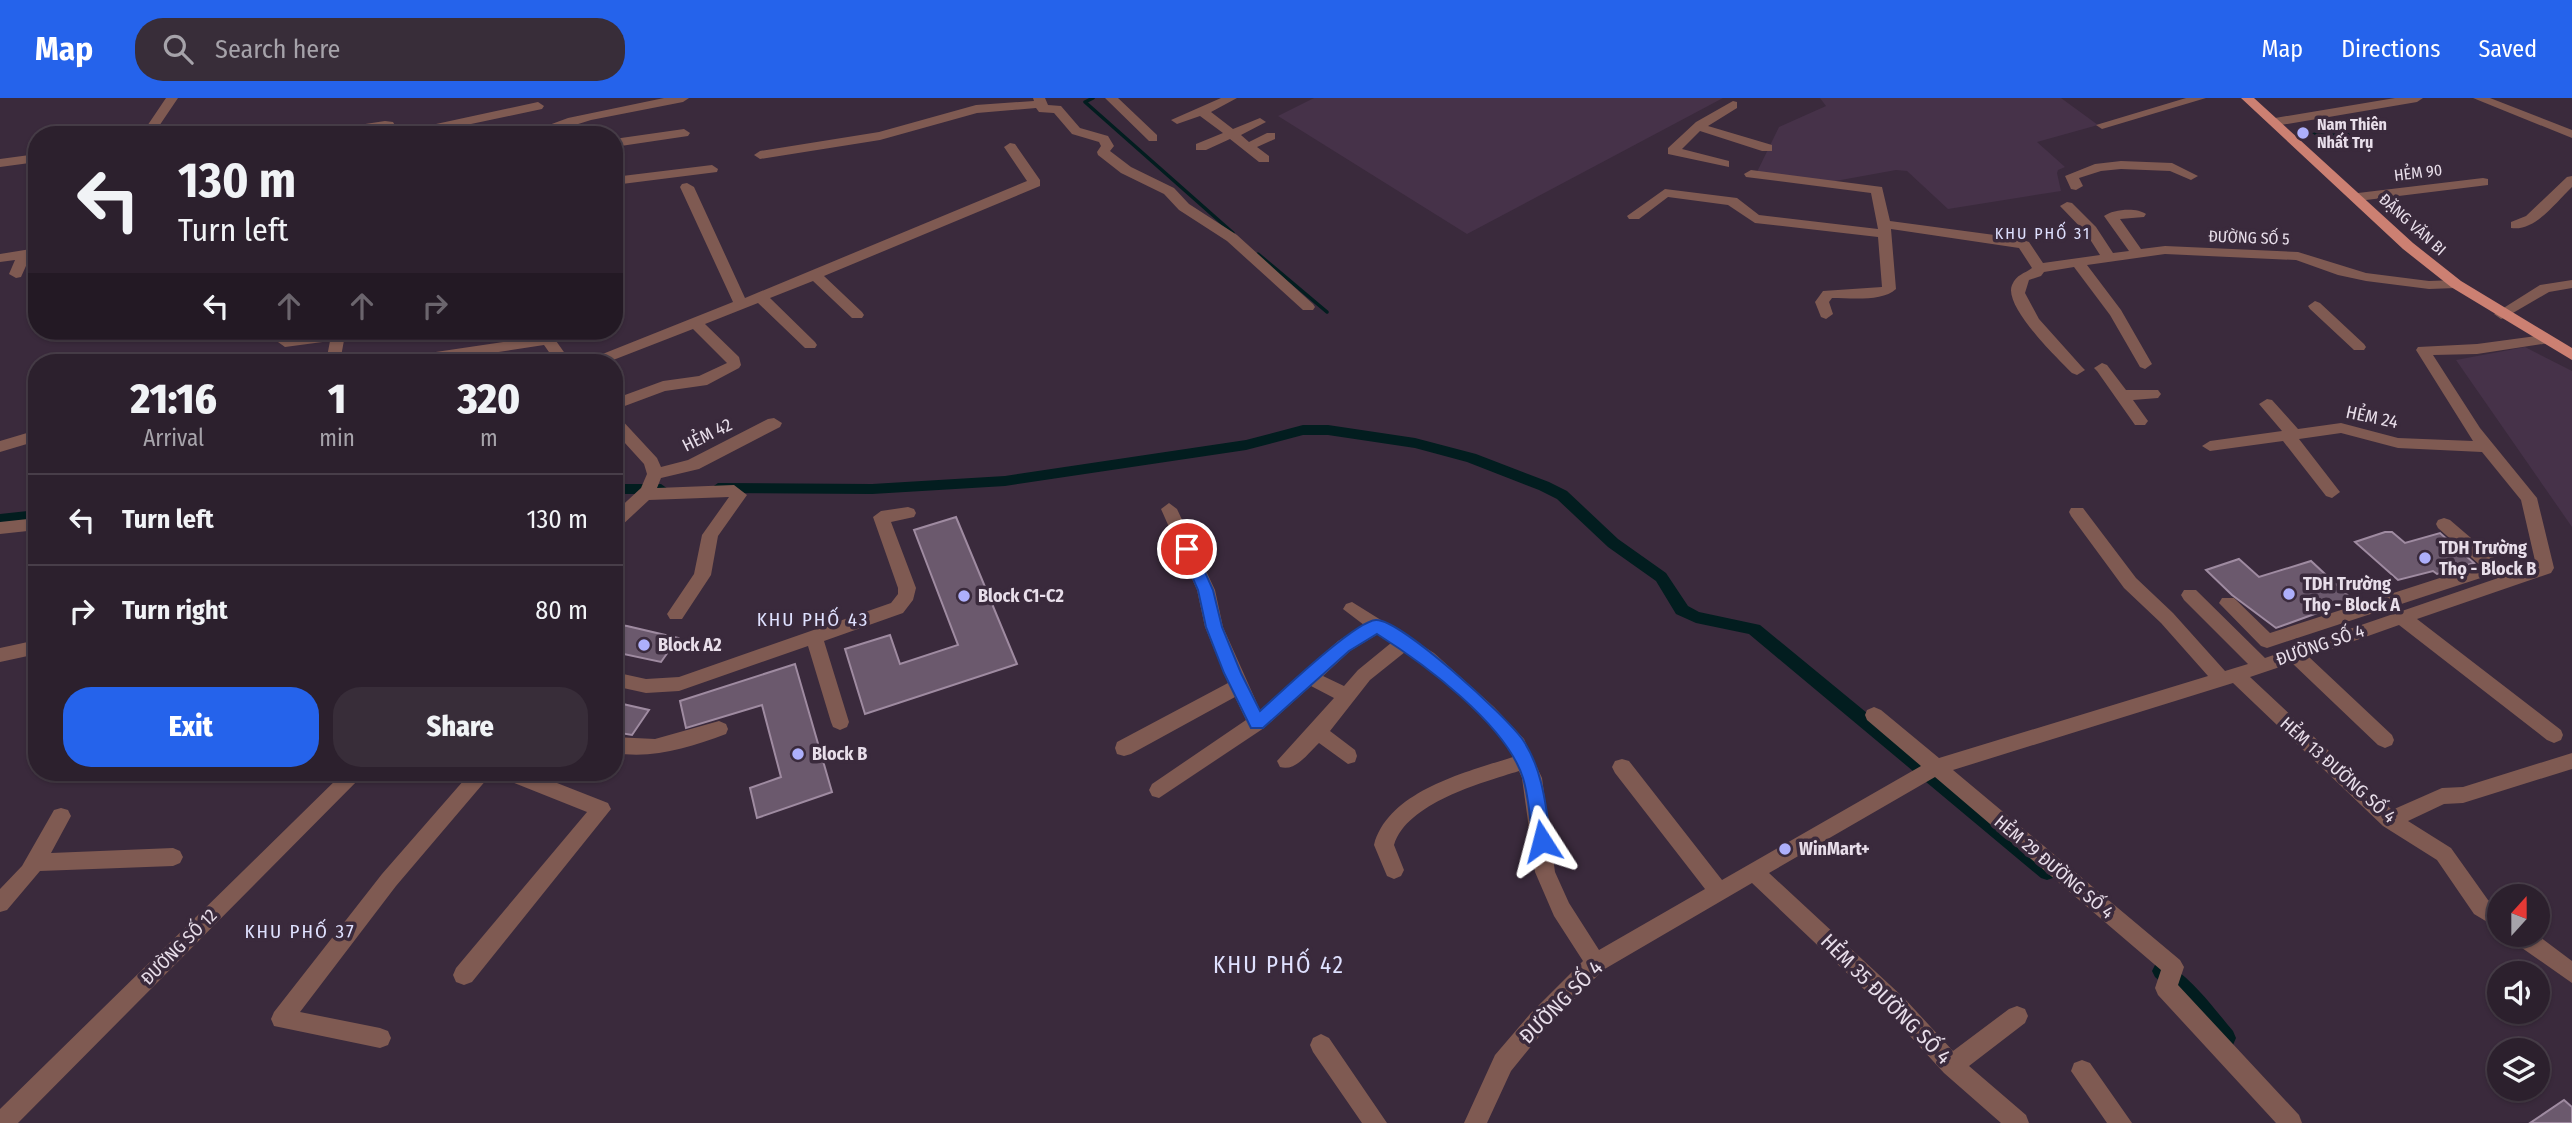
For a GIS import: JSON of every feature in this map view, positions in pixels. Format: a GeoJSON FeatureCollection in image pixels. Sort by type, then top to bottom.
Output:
{"type":"FeatureCollection","features":[{"type":"Feature","properties":{"kind":"main road","name":"ĐẶNG VĂN BI"},"geometry":{"type":"LineString","coordinates":[[2247,98],[2358,197],[2408,246],[2456,284],[2572,355]]}},
{"type":"Feature","properties":{"kind":"street"},"geometry":{"type":"LineString","coordinates":[[153,126],[172,98]]}},
{"type":"Feature","properties":{"kind":"street"},"geometry":{"type":"LineString","coordinates":[[563,126],[683,98]]}},
{"type":"Feature","properties":{"kind":"street"},"geometry":{"type":"LineString","coordinates":[[1111,98],[1153,138]]}},
{"type":"Feature","properties":{"kind":"street"},"geometry":{"type":"LineString","coordinates":[[1177,120],[1231,98]]}},
{"type":"Feature","properties":{"kind":"street"},"geometry":{"type":"LineString","coordinates":[[2143,98],[2159,108]]}},
{"type":"Feature","properties":{"kind":"street"},"geometry":{"type":"LineString","coordinates":[[2102,125],[2200,98]]}},
{"type":"Feature","properties":{"kind":"street"},"geometry":{"type":"LineString","coordinates":[[2275,122],[2417,98]]}},
{"type":"Feature","properties":{"kind":"street"},"geometry":{"type":"LineString","coordinates":[[2479,98],[2572,134]]}},
{"type":"Feature","properties":{"kind":"street"},"geometry":{"type":"LineString","coordinates":[[760,155],[880,136],[976,109],[1039,101],[1043,109],[1057,109],[1076,131],[1104,139],[1108,146],[1103,152],[1126,170],[1169,191],[1184,207],[1232,238],[1308,307]]}},
{"type":"Feature","properties":{"kind":"street"},"geometry":{"type":"LineString","coordinates":[[437,126],[536,102],[541,126]]}},
{"type":"Feature","properties":{"kind":"street"},"geometry":{"type":"LineString","coordinates":[[1724,164],[1673,150],[1699,127],[1733,105]]}},
{"type":"Feature","properties":{"kind":"street"},"geometry":{"type":"LineString","coordinates":[[1202,111],[1264,159]]}},
{"type":"Feature","properties":{"kind":"street"},"geometry":{"type":"LineString","coordinates":[[1201,147],[1260,122]]}},
{"type":"Feature","properties":{"kind":"street"},"geometry":{"type":"LineString","coordinates":[[1699,127],[1767,148]]}},
{"type":"Feature","properties":{"kind":"street"},"geometry":{"type":"LineString","coordinates":[[623,142],[684,133]]}},
{"type":"Feature","properties":{"kind":"street"},"geometry":{"type":"LineString","coordinates":[[1248,147],[1271,136]]}},
{"type":"Feature","properties":{"kind":"street"},"geometry":{"type":"LineString","coordinates":[[616,354],[815,275],[1035,183],[1010,146]]}},
{"type":"Feature","properties":{"kind":"street"},"geometry":{"type":"LineString","coordinates":[[0,163],[28,159]]}},
{"type":"Feature","properties":{"kind":"street"},"geometry":{"type":"LineString","coordinates":[[2076,186],[2072,176],[2100,167],[2172,167],[2191,176]]}},
{"type":"Feature","properties":{"kind":"street"},"geometry":{"type":"LineString","coordinates":[[623,180],[712,169]]}},
{"type":"Feature","properties":{"kind":"street"},"geometry":{"type":"LineString","coordinates":[[1751,174],[1877,190],[1885,229],[1888,290],[1828,294],[1822,302],[1826,314]]}},
{"type":"Feature","properties":{"kind":"street"},"geometry":{"type":"LineString","coordinates":[[2516,225],[2531,219],[2572,180]]}},
{"type":"Feature","properties":{"kind":"street","name":"HẺM 90"},"geometry":{"type":"LineString","coordinates":[[2358,197],[2483,182]]}},
{"type":"Feature","properties":{"kind":"street"},"geometry":{"type":"LineString","coordinates":[[687,187],[741,305]]}},
{"type":"Feature","properties":{"kind":"street"},"geometry":{"type":"LineString","coordinates":[[1634,216],[1665,194],[1732,201],[1755,219],[2012,241],[2024,245],[2039,268],[2036,273],[2024,277],[2018,287],[2024,308],[2077,370]]}},
{"type":"Feature","properties":{"kind":"street"},"geometry":{"type":"LineString","coordinates":[[2067,206],[2091,229],[2108,256]]}},
{"type":"Feature","properties":{"kind":"street"},"geometry":{"type":"LineString","coordinates":[[2137,253],[2111,216],[2139,215]]}},
{"type":"Feature","properties":{"kind":"street","name":"ĐƯỜNG SỐ 5"},"geometry":{"type":"LineString","coordinates":[[2039,268],[2108,256],[2165,250],[2298,256],[2366,277],[2429,285],[2456,284]]}},
{"type":"Feature","properties":{"kind":"street"},"geometry":{"type":"LineString","coordinates":[[0,258],[28,253]]}},
{"type":"Feature","properties":{"kind":"street"},"geometry":{"type":"LineString","coordinates":[[16,274],[28,257]]}},
{"type":"Feature","properties":{"kind":"street"},"geometry":{"type":"LineString","coordinates":[[2076,261],[2116,313],[2145,364]]}},
{"type":"Feature","properties":{"kind":"street"},"geometry":{"type":"LineString","coordinates":[[815,275],[857,315]]}},
{"type":"Feature","properties":{"kind":"street"},"geometry":{"type":"LineString","coordinates":[[2501,314],[2545,288],[2572,284]]}},
{"type":"Feature","properties":{"kind":"street"},"geometry":{"type":"LineString","coordinates":[[761,297],[810,345]]}},
{"type":"Feature","properties":{"kind":"street"},"geometry":{"type":"LineString","coordinates":[[2315,306],[2359,347]]}},
{"type":"Feature","properties":{"kind":"street"},"geometry":{"type":"LineString","coordinates":[[623,402],[663,386],[702,381],[734,365],[734,360],[696,323]]}},
{"type":"Feature","properties":{"kind":"street"},"geometry":{"type":"LineString","coordinates":[[285,342],[300,340]]}},
{"type":"Feature","properties":{"kind":"street"},"geometry":{"type":"LineString","coordinates":[[446,354],[523,340]]}},
{"type":"Feature","properties":{"kind":"street"},"geometry":{"type":"LineString","coordinates":[[548,340],[559,354]]}},
{"type":"Feature","properties":{"kind":"street","name":"ĐƯỜNG SỐ 4"},"geometry":{"type":"LineString","coordinates":[[1475,1123],[1503,1063],[1538,1021],[1596,963],[1755,873],[1912,779],[1936,767],[2229,677],[2545,568],[2529,498],[2474,432],[2423,350],[2477,349],[2544,340]]}},
{"type":"Feature","properties":{"kind":"street"},"geometry":{"type":"LineString","coordinates":[[2102,368],[2140,421]]}},
{"type":"Feature","properties":{"kind":"street"},"geometry":{"type":"LineString","coordinates":[[2123,395],[2153,394]]}},
{"type":"Feature","properties":{"kind":"street"},"geometry":{"type":"LineString","coordinates":[[2267,404],[2332,492]]}},
{"type":"Feature","properties":{"kind":"street","name":"HẺM 42"},"geometry":{"type":"LineString","coordinates":[[655,474],[694,465],[774,423]]}},
{"type":"Feature","properties":{"kind":"street","name":"HẺM 24"},"geometry":{"type":"LineString","coordinates":[[2210,446],[2342,428],[2398,443],[2486,447]]}},
{"type":"Feature","properties":{"kind":"street"},"geometry":{"type":"LineString","coordinates":[[623,431],[651,462],[655,474],[646,492],[623,514]]}},
{"type":"Feature","properties":{"kind":"street"},"geometry":{"type":"LineString","coordinates":[[0,447],[28,438]]}},
{"type":"Feature","properties":{"kind":"street"},"geometry":{"type":"LineString","coordinates":[[646,492],[734,491],[739,495],[710,535],[702,575],[676,614]]}},
{"type":"Feature","properties":{"kind":"street"},"geometry":{"type":"LineString","coordinates":[[1169,509],[1206,590],[1214,627],[1257,723]]}},
{"type":"Feature","properties":{"kind":"street","name":"HẺM 13 ĐƯỜNG SỐ 4"},"geometry":{"type":"LineString","coordinates":[[2077,512],[2130,583],[2229,677],[2390,820],[2444,854],[2481,907],[2487,911]]}},
{"type":"Feature","properties":{"kind":"street"},"geometry":{"type":"LineString","coordinates":[[623,681],[668,687],[897,608],[903,603],[907,588],[881,517],[908,513]]}},
{"type":"Feature","properties":{"kind":"street"},"geometry":{"type":"LineString","coordinates":[[2228,603],[2267,641],[2493,567],[2444,524]]}},
{"type":"Feature","properties":{"kind":"street"},"geometry":{"type":"LineString","coordinates":[[0,528],[28,525]]}},
{"type":"Feature","properties":{"kind":"street"},"geometry":{"type":"LineString","coordinates":[[2456,580],[2474,592]]}},
{"type":"Feature","properties":{"kind":"street"},"geometry":{"type":"LineString","coordinates":[[2190,594],[2261,665]]}},
{"type":"Feature","properties":{"kind":"street"},"geometry":{"type":"LineString","coordinates":[[1352,609],[1428,658],[1487,712],[1517,745],[1532,778],[1545,872],[1561,909],[1596,963]]}},
{"type":"Feature","properties":{"kind":"street"},"geometry":{"type":"LineString","coordinates":[[2401,617],[2554,735]]}},
{"type":"Feature","properties":{"kind":"street"},"geometry":{"type":"LineString","coordinates":[[1160,790],[1257,723],[1343,646],[1377,626]]}},
{"type":"Feature","properties":{"kind":"street"},"geometry":{"type":"LineString","coordinates":[[814,637],[840,722]]}},
{"type":"Feature","properties":{"kind":"street"},"geometry":{"type":"LineString","coordinates":[[1287,761],[1318,732],[1364,675],[1403,643]]}},
{"type":"Feature","properties":{"kind":"street"},"geometry":{"type":"LineString","coordinates":[[0,655],[28,649]]}},
{"type":"Feature","properties":{"kind":"street"},"geometry":{"type":"LineString","coordinates":[[2295,654],[2385,740]]}},
{"type":"Feature","properties":{"kind":"street"},"geometry":{"type":"LineString","coordinates":[[1309,677],[1347,696]]}},
{"type":"Feature","properties":{"kind":"street"},"geometry":{"type":"LineString","coordinates":[[1124,748],[1238,685]]}},
{"type":"Feature","properties":{"kind":"street","name":"HẺM 29 ĐƯỜNG SỐ 4"},"geometry":{"type":"LineString","coordinates":[[1874,715],[2173,967],[2166,988],[2291,1123]]}},
{"type":"Feature","properties":{"kind":"street"},"geometry":{"type":"LineString","coordinates":[[623,746],[644,749],[667,747],[719,729]]}},
{"type":"Feature","properties":{"kind":"street"},"geometry":{"type":"LineString","coordinates":[[1318,732],[1348,756]]}},
{"type":"Feature","properties":{"kind":"street"},"geometry":{"type":"LineString","coordinates":[[1394,870],[1384,845],[1386,837],[1408,807],[1468,779],[1524,761]]}},
{"type":"Feature","properties":{"kind":"street"},"geometry":{"type":"LineString","coordinates":[[2390,820],[2442,796],[2463,795],[2572,761]]}},
{"type":"Feature","properties":{"kind":"street"},"geometry":{"type":"LineString","coordinates":[[1622,767],[1719,891]]}},
{"type":"Feature","properties":{"kind":"street","name":"ĐƯỜNG SỐ 12"},"geometry":{"type":"LineString","coordinates":[[2,1123],[347,781]]}},
{"type":"Feature","properties":{"kind":"street"},"geometry":{"type":"LineString","coordinates":[[380,1038],[282,1019],[389,880],[474,781]]}},
{"type":"Feature","properties":{"kind":"street"},"geometry":{"type":"LineString","coordinates":[[464,975],[601,809],[531,781]]}},
{"type":"Feature","properties":{"kind":"street"},"geometry":{"type":"LineString","coordinates":[[0,903],[29,872],[61,816]]}},
{"type":"Feature","properties":{"kind":"street"},"geometry":{"type":"LineString","coordinates":[[34,862],[173,857]]}},
{"type":"Feature","properties":{"kind":"street","name":"HẺM 35 ĐƯỜNG SỐ 4"},"geometry":{"type":"LineString","coordinates":[[1755,873],[1896,1004],[1952,1065],[2018,1123]]}},
{"type":"Feature","properties":{"kind":"street"},"geometry":{"type":"LineString","coordinates":[[2537,947],[2572,973]]}},
{"type":"Feature","properties":{"kind":"street"},"geometry":{"type":"LineString","coordinates":[[1952,1065],[2017,1016]]}},
{"type":"Feature","properties":{"kind":"street"},"geometry":{"type":"LineString","coordinates":[[1321,1045],[1376,1123]]}},
{"type":"Feature","properties":{"kind":"street"},"geometry":{"type":"LineString","coordinates":[[2082,1071],[2121,1123]]}},
{"type":"Feature","properties":{"kind":"shaded area"},"geometry":{"type":"Polygon","coordinates":[[[1314,98],[1723,98],[1467,234],[1278,116],[1314,98]]]}},
{"type":"Feature","properties":{"kind":"shaded area"},"geometry":{"type":"Polygon","coordinates":[[[1820,98],[2061,98],[2098,125],[2037,142],[2065,167],[2057,173],[2061,191],[1948,209],[1907,171],[1896,170],[1830,182],[1757,172],[1779,127],[1826,106],[1820,98]]]}},
{"type":"Feature","properties":{"kind":"shaded area"},"geometry":{"type":"Polygon","coordinates":[[[2342,128],[2365,146],[2336,151],[2326,143],[2336,141],[2335,139],[2322,140],[2312,133],[2342,128]]]}},
{"type":"Feature","properties":{"kind":"shaded area"},"geometry":{"type":"Polygon","coordinates":[[[2525,347],[2572,371],[2572,527],[2456,360],[2525,347]]]}},
{"type":"Feature","properties":{"kind":"building","name":"Block C1-C2"},"geometry":{"type":"Polygon","coordinates":[[[956,517],[1017,664],[865,714],[845,649],[890,635],[900,664],[958,645],[914,530],[956,517]]]}},
{"type":"Feature","properties":{"kind":"building","name":"TDH Trường Thọ - Block B"},"geometry":{"type":"Polygon","coordinates":[[[2392,532],[2405,543],[2440,533],[2474,563],[2437,574],[2433,571],[2398,580],[2355,542],[2392,532]]]}},
{"type":"Feature","properties":{"kind":"building","name":"TDH Trường Thọ - Block A"},"geometry":{"type":"Polygon","coordinates":[[[2239,559],[2259,577],[2311,561],[2353,600],[2276,628],[2232,595],[2206,570],[2239,559]]]}},
{"type":"Feature","properties":{"kind":"building","name":"Block A2"},"geometry":{"type":"Polygon","coordinates":[[[623,625],[678,638],[661,662],[623,654],[623,625]]]}},
{"type":"Feature","properties":{"kind":"building","name":"Block B"},"geometry":{"type":"Polygon","coordinates":[[[795,664],[832,792],[757,818],[750,788],[781,777],[762,705],[686,728],[680,701],[795,664]]]}},
{"type":"Feature","properties":{"kind":"building"},"geometry":{"type":"Polygon","coordinates":[[[623,704],[649,710],[632,735],[623,734],[623,704]]]}},
{"type":"Feature","properties":{"kind":"building"},"geometry":{"type":"Polygon","coordinates":[[[2564,1100],[2572,1107],[2572,1123],[2530,1123],[2564,1100]]]}},
{"type":"Feature","properties":{"kind":"waterway"},"geometry":{"type":"LineString","coordinates":[[1093,98],[1085,102],[1233,233]]}},
{"type":"Feature","properties":{"kind":"waterway"},"geometry":{"type":"LineString","coordinates":[[1258,254],[1327,312]]}},
{"type":"Feature","properties":{"kind":"waterway"},"geometry":{"type":"LineString","coordinates":[[718,488],[872,489],[1005,481],[1246,445],[1303,430],[1328,430],[1415,443],[1471,458],[1562,495],[1613,543],[1661,577],[1682,610],[1696,617],[1754,629],[2047,872]]}},
{"type":"Feature","properties":{"kind":"waterway"},"geometry":{"type":"LineString","coordinates":[[623,489],[661,489]]}},
{"type":"Feature","properties":{"kind":"waterway"},"geometry":{"type":"LineString","coordinates":[[0,519],[28,516]]}},
{"type":"Feature","properties":{"kind":"waterway"},"geometry":{"type":"LineString","coordinates":[[2162,971],[2188,994],[2226,1038]]}},
{"type":"Feature","properties":{"kind":"place","name":"Nam Thiên Nhất Trụ"},"geometry":{"type":"Point","coordinates":[2303,133]}},
{"type":"Feature","properties":{"kind":"place","name":"TDH Trường Thọ - Block B"},"geometry":{"type":"Point","coordinates":[2425,558]}},
{"type":"Feature","properties":{"kind":"place","name":"TDH Trường Thọ - Block A"},"geometry":{"type":"Point","coordinates":[2289,594]}},
{"type":"Feature","properties":{"kind":"place","name":"Block C1-C2"},"geometry":{"type":"Point","coordinates":[964,596]}},
{"type":"Feature","properties":{"kind":"place","name":"Block A2"},"geometry":{"type":"Point","coordinates":[644,645]}},
{"type":"Feature","properties":{"kind":"place","name":"Block B"},"geometry":{"type":"Point","coordinates":[798,754]}},
{"type":"Feature","properties":{"kind":"place","name":"WinMart+"},"geometry":{"type":"Point","coordinates":[1785,849]}},
{"type":"Feature","properties":{"kind":"district","name":"KHU PHỐ 31"},"geometry":{"type":"Point","coordinates":[2043,233]}},
{"type":"Feature","properties":{"kind":"district","name":"KHU PHỐ 43"},"geometry":{"type":"Point","coordinates":[813,619]}},
{"type":"Feature","properties":{"kind":"district","name":"KHU PHỐ 37"},"geometry":{"type":"Point","coordinates":[300,931]}},
{"type":"Feature","properties":{"kind":"district","name":"KHU PHỐ 42"},"geometry":{"type":"Point","coordinates":[1279,965]}},
{"type":"Feature","properties":{"kind":"route"},"geometry":{"type":"LineString","coordinates":[[1187,549],[1206,590],[1214,627],[1257,723],[1343,646],[1377,626],[1428,658],[1487,712],[1517,745],[1532,778],[1542,841]]}}]}
